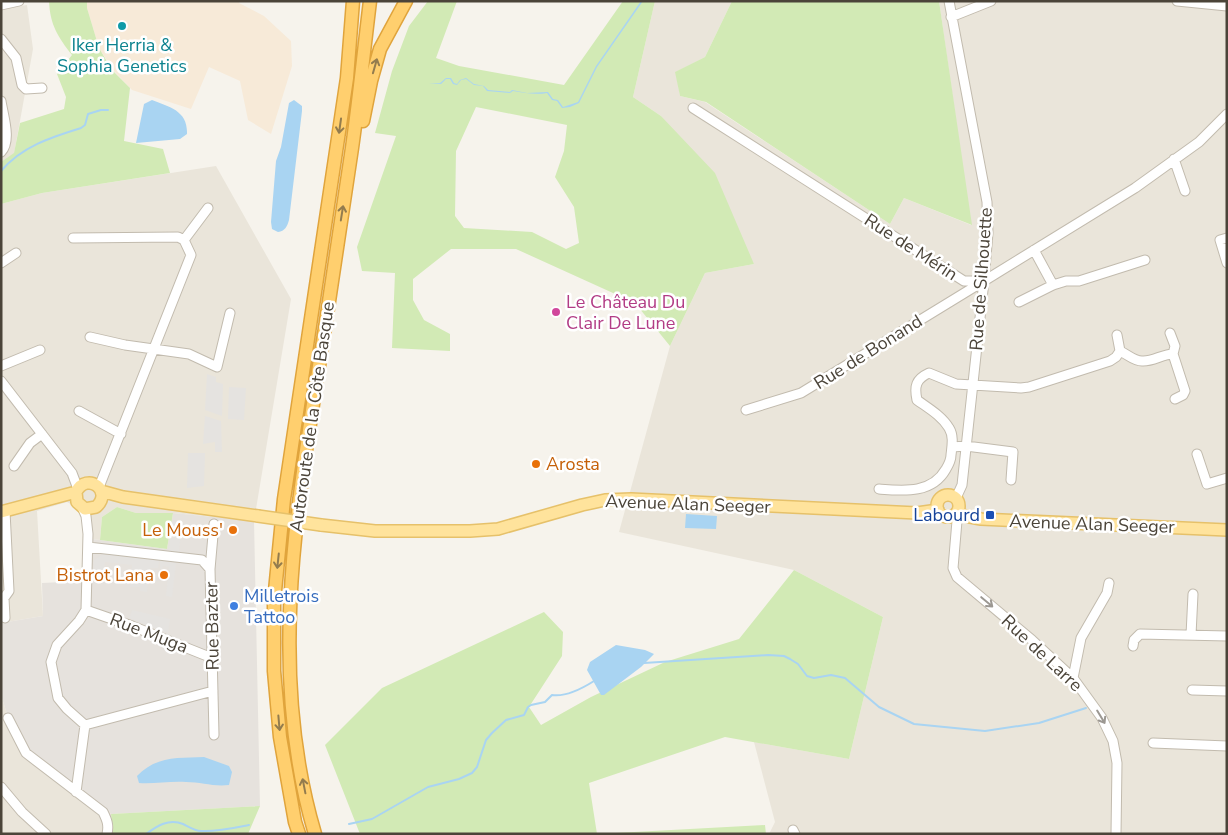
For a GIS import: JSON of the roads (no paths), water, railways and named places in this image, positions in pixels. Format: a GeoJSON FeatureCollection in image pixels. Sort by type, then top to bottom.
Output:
{"type":"FeatureCollection","features":[{"type":"Feature","properties":{"kind":"highway"},"geometry":{"type":"LineString","coordinates":[[345,1],[342,63],[346,78]]}},
{"type":"Feature","properties":{"kind":"highway","name":"Autoroute de la Côte Basque"},"geometry":{"type":"LineString","coordinates":[[299,834],[295,822],[280,737],[274,671],[274,601],[284,499],[346,78],[353,1]]}},
{"type":"Feature","properties":{"kind":"highway","name":"Autoroute de la Côte Basque"},"geometry":{"type":"LineString","coordinates":[[315,834],[294,735],[288,644],[290,592],[298,500],[352,146],[370,1]]}},
{"type":"Feature","properties":{"kind":"highway"},"geometry":{"type":"LineString","coordinates":[[352,146],[362,130],[370,81],[380,49],[406,1]]}},
{"type":"Feature","properties":{"kind":"main road"},"geometry":{"type":"LineString","coordinates":[[3,511],[57,498],[88,495]]}},
{"type":"Feature","properties":{"kind":"main road","name":"Avenue Alan Seeger"},"geometry":{"type":"LineString","coordinates":[[88,495],[122,497],[322,526],[375,531],[470,532],[498,528],[582,504],[605,500],[631,499],[917,513],[938,510]]}},
{"type":"Feature","properties":{"kind":"main road"},"geometry":{"type":"LineString","coordinates":[[949,495],[956,498],[960,506],[955,514],[946,517],[938,510],[938,503],[942,497],[949,495]]}},
{"type":"Feature","properties":{"kind":"main road","name":"Avenue Alan Seeger"},"geometry":{"type":"LineString","coordinates":[[955,514],[981,519],[1227,530]]}},
{"type":"Feature","properties":{"kind":"street"},"geometry":{"type":"LineString","coordinates":[[1,5],[19,1]]}},
{"type":"Feature","properties":{"kind":"street","name":"Rue de Silhouette"},"geometry":{"type":"LineString","coordinates":[[949,1],[987,202],[988,233],[962,485],[956,498]]}},
{"type":"Feature","properties":{"kind":"street"},"geometry":{"type":"LineString","coordinates":[[951,16],[991,1]]}},
{"type":"Feature","properties":{"kind":"street"},"geometry":{"type":"LineString","coordinates":[[1177,1],[1223,4]]}},
{"type":"Feature","properties":{"kind":"street"},"geometry":{"type":"LineString","coordinates":[[1,39],[16,58],[22,85],[26,89],[42,88]]}},
{"type":"Feature","properties":{"kind":"street"},"geometry":{"type":"LineString","coordinates":[[1,101],[6,134],[5,149],[1,152]]}},
{"type":"Feature","properties":{"kind":"street","name":"Rue de Mérin"},"geometry":{"type":"LineString","coordinates":[[694,108],[964,281],[984,281],[1136,188],[1199,142],[1227,114]]}},
{"type":"Feature","properties":{"kind":"street"},"geometry":{"type":"LineString","coordinates":[[1174,160],[1185,191]]}},
{"type":"Feature","properties":{"kind":"street"},"geometry":{"type":"LineString","coordinates":[[184,240],[208,208]]}},
{"type":"Feature","properties":{"kind":"street"},"geometry":{"type":"LineString","coordinates":[[73,238],[178,237],[184,240],[190,249],[191,255],[121,434],[105,468],[88,495],[86,516],[88,534],[86,610],[57,645],[51,662],[58,698],[85,725],[76,792]]}},
{"type":"Feature","properties":{"kind":"street"},"geometry":{"type":"LineString","coordinates":[[1227,238],[1220,240],[1227,263]]}},
{"type":"Feature","properties":{"kind":"street"},"geometry":{"type":"LineString","coordinates":[[1034,250],[1052,285]]}},
{"type":"Feature","properties":{"kind":"street"},"geometry":{"type":"LineString","coordinates":[[1,263],[16,253]]}},
{"type":"Feature","properties":{"kind":"street"},"geometry":{"type":"LineString","coordinates":[[1018,302],[1066,280],[1079,281],[1145,260]]}},
{"type":"Feature","properties":{"kind":"street","name":"Rue de Bonand"},"geometry":{"type":"LineString","coordinates":[[746,410],[801,393],[984,281]]}},
{"type":"Feature","properties":{"kind":"street"},"geometry":{"type":"LineString","coordinates":[[90,337],[125,345],[189,354],[217,367],[230,313]]}},
{"type":"Feature","properties":{"kind":"street"},"geometry":{"type":"LineString","coordinates":[[1170,333],[1175,346],[1173,354],[1185,391],[1183,395],[1175,399]]}},
{"type":"Feature","properties":{"kind":"street"},"geometry":{"type":"LineString","coordinates":[[879,489],[910,491],[927,487],[941,477],[951,460],[950,429],[941,418],[917,400],[915,389],[920,377],[929,373],[956,384],[1029,387],[1110,361],[1120,351],[1117,336]]}},
{"type":"Feature","properties":{"kind":"street"},"geometry":{"type":"LineString","coordinates":[[1,366],[40,350]]}},
{"type":"Feature","properties":{"kind":"street"},"geometry":{"type":"LineString","coordinates":[[1120,351],[1136,360],[1143,361],[1173,354]]}},
{"type":"Feature","properties":{"kind":"street"},"geometry":{"type":"LineString","coordinates":[[1,381],[88,495]]}},
{"type":"Feature","properties":{"kind":"street"},"geometry":{"type":"LineString","coordinates":[[79,411],[121,434]]}},
{"type":"Feature","properties":{"kind":"street"},"geometry":{"type":"LineString","coordinates":[[14,466],[30,443],[42,434]]}},
{"type":"Feature","properties":{"kind":"street"},"geometry":{"type":"LineString","coordinates":[[952,447],[966,446],[1013,452],[1011,480]]}},
{"type":"Feature","properties":{"kind":"street"},"geometry":{"type":"LineString","coordinates":[[1197,454],[1207,484],[1227,478]]}},
{"type":"Feature","properties":{"kind":"street"},"geometry":{"type":"LineString","coordinates":[[3,511],[9,591],[4,598],[5,618]]}},
{"type":"Feature","properties":{"kind":"street","name":"Rue de Larre"},"geometry":{"type":"LineString","coordinates":[[955,514],[957,521],[953,568],[957,577],[1032,640],[1073,678],[1102,718],[1113,741],[1117,763],[1116,834]]}},
{"type":"Feature","properties":{"kind":"street"},"geometry":{"type":"LineString","coordinates":[[210,568],[214,524]]}},
{"type":"Feature","properties":{"kind":"street","name":"Rue Bazter"},"geometry":{"type":"LineString","coordinates":[[88,547],[202,560],[210,568],[214,735]]}},
{"type":"Feature","properties":{"kind":"street"},"geometry":{"type":"LineString","coordinates":[[1073,678],[1081,638],[1107,593],[1109,583]]}},
{"type":"Feature","properties":{"kind":"street"},"geometry":{"type":"LineString","coordinates":[[1191,635],[1193,594]]}},
{"type":"Feature","properties":{"kind":"street","name":"Rue Muga"},"geometry":{"type":"LineString","coordinates":[[86,610],[212,658]]}},
{"type":"Feature","properties":{"kind":"street"},"geometry":{"type":"LineString","coordinates":[[1133,646],[1134,640],[1140,634],[1227,636]]}},
{"type":"Feature","properties":{"kind":"street"},"geometry":{"type":"LineString","coordinates":[[1192,690],[1227,691]]}},
{"type":"Feature","properties":{"kind":"street","name":"Rue Bazter"},"geometry":{"type":"LineString","coordinates":[[85,725],[213,691]]}},
{"type":"Feature","properties":{"kind":"street"},"geometry":{"type":"LineString","coordinates":[[8,718],[26,753],[102,812],[107,819],[109,827],[107,834]]}},
{"type":"Feature","properties":{"kind":"street"},"geometry":{"type":"LineString","coordinates":[[1153,743],[1227,746]]}},
{"type":"Feature","properties":{"kind":"street"},"geometry":{"type":"LineString","coordinates":[[1,787],[22,812],[46,834]]}},
{"type":"Feature","properties":{"kind":"water"},"geometry":{"type":"Polygon","coordinates":[[[641,1],[643,1],[597,67],[579,103],[570,107],[562,108],[557,101],[552,100],[547,93],[535,94],[526,93],[513,91],[510,93],[487,91],[483,86],[474,85],[466,79],[461,80],[457,85],[453,84],[450,79],[446,79],[441,84],[429,83],[440,83],[446,78],[451,78],[457,84],[460,80],[466,78],[474,84],[484,86],[488,90],[510,92],[512,90],[527,93],[548,92],[553,99],[558,100],[563,107],[578,102],[596,66],[641,1]]]}},
{"type":"Feature","properties":{"kind":"water"},"geometry":{"type":"Polygon","coordinates":[[[152,100],[177,111],[187,126],[187,134],[180,139],[136,143],[144,104],[152,100]]]}},
{"type":"Feature","properties":{"kind":"water"},"geometry":{"type":"Polygon","coordinates":[[[294,100],[302,106],[302,111],[289,220],[285,228],[278,232],[272,229],[271,222],[276,161],[281,147],[289,103],[294,100]]]}},
{"type":"Feature","properties":{"kind":"water"},"geometry":{"type":"Polygon","coordinates":[[[686,514],[717,516],[716,529],[685,528],[686,514]]]}},
{"type":"Feature","properties":{"kind":"water"},"geometry":{"type":"Polygon","coordinates":[[[616,645],[645,650],[654,654],[641,667],[604,695],[601,695],[587,670],[590,662],[616,645]]]}},
{"type":"Feature","properties":{"kind":"water"},"geometry":{"type":"Polygon","coordinates":[[[204,757],[229,766],[232,772],[229,785],[192,782],[139,783],[137,776],[144,769],[160,761],[176,758],[204,757]]]}},
{"type":"Feature","properties":{"kind":"waterway"},"geometry":{"type":"LineString","coordinates":[[1,171],[9,162],[28,149],[48,139],[81,128],[85,125],[88,114],[108,110]]}},
{"type":"Feature","properties":{"kind":"waterway"},"geometry":{"type":"LineString","coordinates":[[644,663],[768,655],[784,656],[798,664],[807,676],[814,678],[831,675],[845,678],[879,707],[914,724],[985,731],[1039,723],[1086,708]]}},
{"type":"Feature","properties":{"kind":"waterway"},"geometry":{"type":"LineString","coordinates":[[349,824],[372,819],[428,787],[459,779],[472,773],[477,767],[486,740],[506,720],[524,715],[528,707],[545,702],[552,695],[569,693],[594,681]]}},
{"type":"Feature","properties":{"kind":"waterway"},"geometry":{"type":"LineString","coordinates":[[146,834],[168,822],[178,822],[194,830],[201,831],[249,825]]}},
{"type":"Feature","properties":{"kind":"place","name":"Iker Herria & Sophia Genetics"},"geometry":{"type":"Point","coordinates":[122,26]}},
{"type":"Feature","properties":{"kind":"place","name":"Le Château Du Clair De Lune"},"geometry":{"type":"Point","coordinates":[556,312]}},
{"type":"Feature","properties":{"kind":"place","name":"Arosta"},"geometry":{"type":"Point","coordinates":[536,464]}},
{"type":"Feature","properties":{"kind":"place","name":"Labourd"},"geometry":{"type":"Point","coordinates":[990,515]}},
{"type":"Feature","properties":{"kind":"place","name":"Le Mouss'"},"geometry":{"type":"Point","coordinates":[233,530]}},
{"type":"Feature","properties":{"kind":"place","name":"Bistrot Lana"},"geometry":{"type":"Point","coordinates":[164,575]}},
{"type":"Feature","properties":{"kind":"place","name":"Milletrois Tattoo"},"geometry":{"type":"Point","coordinates":[234,606]}}]}
